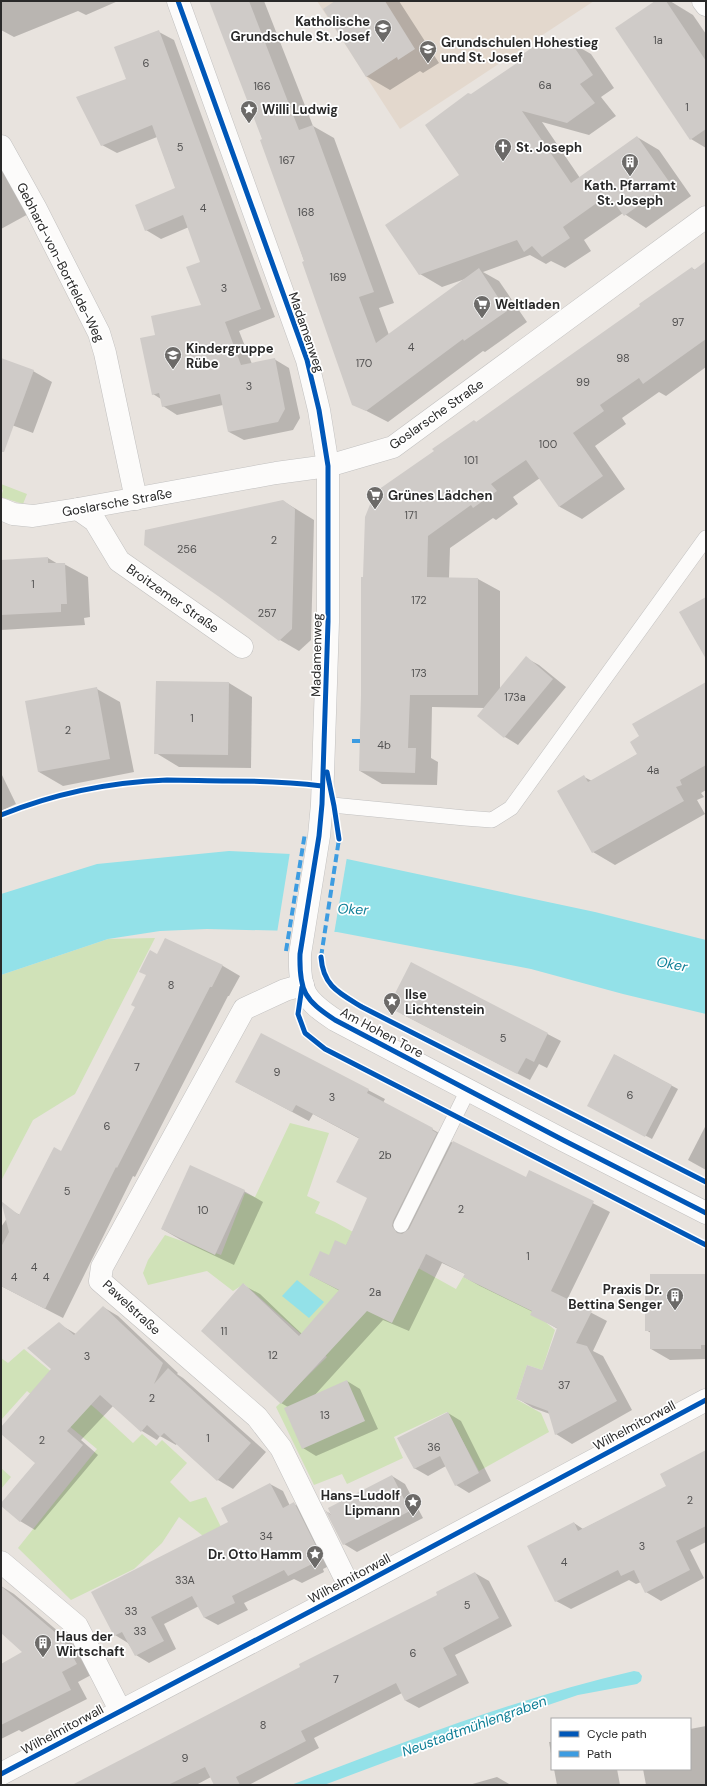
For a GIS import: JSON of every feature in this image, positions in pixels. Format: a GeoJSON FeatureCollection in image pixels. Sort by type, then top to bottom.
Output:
{"type":"FeatureCollection","features":[{"type":"Feature","properties":{"kind":"street","name":"Madamenweg"},"geometry":{"type":"LineString","coordinates":[[178,1],[307,360],[319,410],[328,466],[328,622],[326,711]]}},
{"type":"Feature","properties":{"kind":"street"},"geometry":{"type":"LineString","coordinates":[[703,1],[706,5]]}},
{"type":"Feature","properties":{"kind":"street","name":"Gebhard-von-Bortfelde-Weg"},"geometry":{"type":"LineString","coordinates":[[1,146],[35,207],[99,333],[105,353],[136,499]]}},
{"type":"Feature","properties":{"kind":"street","name":"Goslarsche Straße"},"geometry":{"type":"LineString","coordinates":[[1,509],[13,514],[33,516],[78,509],[276,473],[328,466],[393,447],[706,217]]}},
{"type":"Feature","properties":{"kind":"street","name":"Broitzemer Straße"},"geometry":{"type":"LineString","coordinates":[[78,509],[95,521],[119,561],[242,647]]}},
{"type":"Feature","properties":{"kind":"street","name":"Am Hohen Tore"},"geometry":{"type":"LineString","coordinates":[[326,711],[322,804],[319,836],[300,954],[299,969],[307,998],[315,1006],[335,1020],[706,1213]]}},
{"type":"Feature","properties":{"kind":"street","name":"Pawelstraße"},"geometry":{"type":"LineString","coordinates":[[303,985],[285,990],[244,1009],[102,1267],[100,1281],[257,1417],[281,1448],[351,1590]]}},
{"type":"Feature","properties":{"kind":"street","name":"Wilhelmitorwall"},"geometry":{"type":"LineString","coordinates":[[1,1774],[120,1710],[351,1590],[706,1400]]}},
{"type":"Feature","properties":{"kind":"street"},"geometry":{"type":"LineString","coordinates":[[1,1562],[77,1626],[120,1710]]}},
{"type":"Feature","properties":{"kind":"lane"},"geometry":{"type":"LineString","coordinates":[[322,804],[492,820],[511,808],[706,538]]}},
{"type":"Feature","properties":{"kind":"lane"},"geometry":{"type":"LineString","coordinates":[[401,1225],[468,1090]]}},
{"type":"Feature","properties":{"kind":"shaded area","name":"Grundschulen Hohestieg und St. Josef"},"geometry":{"type":"Polygon","coordinates":[[[317,1],[594,1],[400,129],[317,1]]]}},
{"type":"Feature","properties":{"kind":"green space"},"geometry":{"type":"Polygon","coordinates":[[[1,484],[27,494],[23,504],[1,497],[3,490],[1,489],[1,484]]]}},
{"type":"Feature","properties":{"kind":"green space"},"geometry":{"type":"Polygon","coordinates":[[[155,938],[75,1094],[33,1120],[1,1181],[1,975],[108,939],[155,938]]]}},
{"type":"Feature","properties":{"kind":"green space"},"geometry":{"type":"Polygon","coordinates":[[[290,1123],[329,1133],[307,1196],[320,1202],[315,1213],[335,1222],[456,1289],[463,1277],[532,1311],[555,1330],[542,1370],[527,1365],[516,1399],[541,1413],[549,1432],[479,1471],[447,1412],[394,1437],[403,1458],[347,1484],[342,1474],[314,1485],[276,1407],[327,1357],[244,1284],[233,1291],[207,1271],[148,1285],[143,1273],[148,1260],[165,1235],[221,1255],[245,1193],[255,1197],[290,1123]]]}},
{"type":"Feature","properties":{"kind":"green space"},"geometry":{"type":"Polygon","coordinates":[[[24,1349],[96,1409],[133,1443],[142,1434],[156,1446],[162,1440],[187,1463],[170,1482],[190,1502],[206,1497],[240,1565],[179,1517],[162,1543],[134,1569],[71,1600],[18,1548],[97,1449],[27,1391],[1,1420],[1,1358],[8,1363],[24,1349]]]}},
{"type":"Feature","properties":{"kind":"green space"},"geometry":{"type":"Polygon","coordinates":[[[1,1468],[11,1477],[1,1489],[1,1468]]]}},
{"type":"Feature","properties":{"kind":"water","name":"Oker"},"geometry":{"type":"Polygon","coordinates":[[[229,851],[333,856],[595,912],[706,940],[706,1014],[623,994],[531,969],[337,932],[207,929],[160,931],[108,939],[1,975],[1,894],[97,864],[229,851]]]}},
{"type":"Feature","properties":{"kind":"water"},"geometry":{"type":"Polygon","coordinates":[[[297,1280],[324,1302],[309,1318],[282,1296],[297,1280]]]}},
{"type":"Feature","properties":{"kind":"water","name":"Neustadtmühlengraben"},"geometry":{"type":"Polygon","coordinates":[[[634,1671],[639,1672],[642,1676],[641,1681],[637,1684],[578,1695],[447,1739],[324,1785],[291,1785],[461,1722],[547,1694],[634,1671]]]}},
{"type":"Feature","properties":{"kind":"pier"},"geometry":{"type":"Polygon","coordinates":[[[290,852],[333,854],[347,857],[334,934],[277,933],[290,852]]]}},
{"type":"Feature","properties":{"kind":"building"},"geometry":{"type":"Polygon","coordinates":[[[209,1],[249,1],[299,130],[313,125],[374,292],[359,297],[376,343],[479,268],[507,311],[464,341],[463,339],[366,411],[352,405],[302,262],[304,261],[260,140],[262,139],[209,1]]]}},
{"type":"Feature","properties":{"kind":"building","name":"Katholische Grundschule St. Josef"},"geometry":{"type":"Polygon","coordinates":[[[335,1],[385,1],[415,49],[398,60],[397,57],[366,77],[323,9],[335,1]]]}},
{"type":"Feature","properties":{"kind":"building"},"geometry":{"type":"Polygon","coordinates":[[[655,1],[666,1],[706,61],[706,129],[690,140],[615,28],[655,1]]]}},
{"type":"Feature","properties":{"kind":"building"},"geometry":{"type":"Polygon","coordinates":[[[159,30],[261,309],[225,322],[241,365],[275,358],[285,409],[278,422],[228,432],[220,394],[162,407],[159,393],[152,395],[140,338],[155,335],[151,316],[201,305],[186,267],[200,262],[183,215],[145,231],[135,205],[175,188],[152,125],[101,146],[76,97],[126,79],[114,47],[159,30]]]}},
{"type":"Feature","properties":{"kind":"building"},"geometry":{"type":"Polygon","coordinates":[[[541,41],[561,47],[570,41],[593,75],[580,84],[595,103],[567,123],[522,111],[571,183],[637,136],[670,183],[624,216],[608,195],[563,227],[570,238],[542,257],[532,246],[524,252],[517,240],[419,275],[385,225],[459,175],[425,125],[468,93],[471,94],[523,59],[523,54],[541,41]]]}},
{"type":"Feature","properties":{"kind":"building"},"geometry":{"type":"Polygon","coordinates":[[[706,261],[706,339],[643,384],[639,378],[600,405],[604,411],[573,433],[603,476],[559,507],[526,460],[491,484],[497,491],[473,508],[471,505],[428,536],[427,577],[478,578],[478,695],[410,695],[408,748],[416,748],[415,773],[359,771],[361,695],[361,577],[363,577],[365,517],[375,492],[434,451],[432,449],[474,420],[476,422],[640,306],[639,304],[692,267],[694,270],[706,261]]]}},
{"type":"Feature","properties":{"kind":"building"},"geometry":{"type":"Polygon","coordinates":[[[1,358],[34,370],[4,452],[1,452],[1,358]]]}},
{"type":"Feature","properties":{"kind":"building"},"geometry":{"type":"Polygon","coordinates":[[[283,500],[295,509],[292,629],[279,641],[218,596],[144,545],[145,530],[283,500]]]}},
{"type":"Feature","properties":{"kind":"building"},"geometry":{"type":"Polygon","coordinates":[[[48,557],[48,563],[65,563],[67,604],[61,604],[61,612],[1,615],[1,560],[48,557]]]}},
{"type":"Feature","properties":{"kind":"building"},"geometry":{"type":"Polygon","coordinates":[[[706,597],[706,659],[679,612],[706,597]]]}},
{"type":"Feature","properties":{"kind":"building"},"geometry":{"type":"Polygon","coordinates":[[[526,656],[553,679],[504,738],[477,716],[526,656]]]}},
{"type":"Feature","properties":{"kind":"building"},"geometry":{"type":"Polygon","coordinates":[[[156,681],[229,682],[228,755],[154,754],[156,681]]]}},
{"type":"Feature","properties":{"kind":"building"},"geometry":{"type":"Polygon","coordinates":[[[706,682],[706,765],[680,780],[682,785],[676,787],[684,801],[592,853],[557,791],[584,775],[588,782],[637,754],[630,742],[639,736],[632,724],[706,682]]]}},
{"type":"Feature","properties":{"kind":"building"},"geometry":{"type":"Polygon","coordinates":[[[97,687],[110,759],[38,772],[25,701],[97,687]]]}},
{"type":"Feature","properties":{"kind":"building"},"geometry":{"type":"Polygon","coordinates":[[[165,938],[223,965],[212,987],[210,987],[117,1168],[116,1167],[45,1309],[1,1286],[1,1247],[9,1232],[1,1201],[19,1215],[54,1147],[61,1151],[135,1007],[131,1005],[146,975],[139,972],[150,950],[157,954],[165,938]]]}},
{"type":"Feature","properties":{"kind":"building"},"geometry":{"type":"Polygon","coordinates":[[[411,962],[548,1033],[534,1062],[526,1058],[517,1074],[388,1007],[411,962]]]}},
{"type":"Feature","properties":{"kind":"building"},"geometry":{"type":"Polygon","coordinates":[[[261,1033],[369,1089],[367,1093],[433,1128],[432,1130],[437,1133],[393,1221],[392,1226],[397,1233],[402,1234],[409,1229],[453,1141],[526,1177],[529,1170],[594,1201],[551,1291],[592,1311],[576,1343],[587,1346],[617,1401],[555,1435],[548,1411],[516,1399],[527,1365],[542,1370],[557,1328],[530,1315],[532,1311],[463,1277],[465,1274],[426,1254],[392,1323],[367,1311],[281,1404],[201,1331],[243,1283],[299,1336],[339,1290],[309,1275],[320,1251],[329,1255],[335,1240],[346,1245],[367,1198],[336,1182],[359,1138],[296,1105],[292,1112],[235,1082],[261,1033]]]}},
{"type":"Feature","properties":{"kind":"building"},"geometry":{"type":"Polygon","coordinates":[[[614,1054],[672,1085],[645,1137],[587,1106],[614,1054]]]}},
{"type":"Feature","properties":{"kind":"building"},"geometry":{"type":"Polygon","coordinates":[[[190,1165],[245,1190],[215,1255],[161,1229],[190,1165]]]}},
{"type":"Feature","properties":{"kind":"building","name":"Praxis Dr. Bettina Senger"},"geometry":{"type":"Polygon","coordinates":[[[650,1274],[706,1274],[706,1345],[701,1345],[701,1349],[650,1349],[650,1331],[645,1331],[645,1291],[650,1292],[650,1274]]]}},
{"type":"Feature","properties":{"kind":"building"},"geometry":{"type":"Polygon","coordinates":[[[103,1306],[163,1363],[154,1384],[168,1368],[251,1443],[217,1481],[164,1433],[160,1437],[147,1425],[141,1432],[100,1395],[67,1431],[83,1445],[20,1522],[1,1506],[1,1503],[35,1463],[1,1434],[1,1427],[51,1369],[27,1348],[59,1322],[74,1335],[103,1306]]]}},
{"type":"Feature","properties":{"kind":"building"},"geometry":{"type":"Polygon","coordinates":[[[347,1380],[365,1421],[302,1449],[284,1408],[347,1380]]]}},
{"type":"Feature","properties":{"kind":"building"},"geometry":{"type":"Polygon","coordinates":[[[448,1412],[479,1473],[455,1486],[440,1456],[414,1469],[397,1438],[448,1412]]]}},
{"type":"Feature","properties":{"kind":"building"},"geometry":{"type":"Polygon","coordinates":[[[706,1450],[706,1526],[676,1541],[690,1570],[645,1593],[634,1570],[621,1576],[618,1570],[555,1602],[527,1546],[574,1522],[578,1531],[666,1486],[660,1474],[706,1450]]]}},
{"type":"Feature","properties":{"kind":"building"},"geometry":{"type":"Polygon","coordinates":[[[392,1475],[410,1511],[343,1545],[325,1510],[331,1515],[328,1508],[392,1475]]]}},
{"type":"Feature","properties":{"kind":"building"},"geometry":{"type":"Polygon","coordinates":[[[270,1483],[283,1508],[294,1502],[321,1556],[310,1562],[312,1564],[288,1576],[284,1570],[232,1596],[235,1603],[204,1618],[192,1596],[151,1617],[164,1641],[135,1656],[122,1632],[114,1636],[91,1592],[228,1522],[221,1508],[270,1483]]]}},
{"type":"Feature","properties":{"kind":"building"},"geometry":{"type":"Polygon","coordinates":[[[475,1572],[499,1618],[443,1648],[457,1675],[405,1701],[396,1683],[301,1731],[306,1741],[236,1777],[240,1785],[214,1785],[205,1767],[168,1785],[72,1785],[300,1667],[299,1664],[437,1595],[436,1592],[475,1572]]]}},
{"type":"Feature","properties":{"kind":"building","name":"Haus der Wirtschaft"},"geometry":{"type":"Polygon","coordinates":[[[1,1586],[63,1639],[77,1664],[62,1672],[71,1690],[1,1725],[1,1664],[22,1652],[1,1633],[1,1586]]]}},
{"type":"Feature","properties":{"kind":"marked path"},"geometry":{"type":"LineString","coordinates":[[352,741],[360,741]]}},
{"type":"Feature","properties":{"kind":"marked path"},"geometry":{"type":"LineString","coordinates":[[286,951],[305,833]]}},
{"type":"Feature","properties":{"kind":"marked path"},"geometry":{"type":"LineString","coordinates":[[321,957],[339,839]]}},
{"type":"Feature","properties":{"kind":"cycle path"},"geometry":{"type":"LineString","coordinates":[[178,1],[307,360],[319,410],[328,466],[328,622],[322,804],[319,836],[300,954],[301,978],[306,994],[317,1007],[335,1020],[563,1140],[706,1213]]}},
{"type":"Feature","properties":{"kind":"cycle path"},"geometry":{"type":"LineString","coordinates":[[327,772],[339,839]]}},
{"type":"Feature","properties":{"kind":"cycle path"},"geometry":{"type":"LineString","coordinates":[[1,815],[41,801],[83,790],[146,781],[264,782],[322,786]]}},
{"type":"Feature","properties":{"kind":"cycle path"},"geometry":{"type":"LineString","coordinates":[[321,957],[322,967],[329,982],[339,993],[362,1007],[706,1182]]}},
{"type":"Feature","properties":{"kind":"cycle path"},"geometry":{"type":"LineString","coordinates":[[302,987],[298,1014],[305,1033],[325,1049],[706,1245]]}},
{"type":"Feature","properties":{"kind":"cycle path"},"geometry":{"type":"LineString","coordinates":[[1,1774],[351,1590],[706,1400]]}},
{"type":"Feature","properties":{"kind":"place","name":"Katholische Grundschule St. Josef"},"geometry":{"type":"Point","coordinates":[383,43]}},
{"type":"Feature","properties":{"kind":"place","name":"Grundschulen Hohestieg und St. Josef"},"geometry":{"type":"Point","coordinates":[428,64]}},
{"type":"Feature","properties":{"kind":"place","name":"Willi Ludwig"},"geometry":{"type":"Point","coordinates":[249,124]}},
{"type":"Feature","properties":{"kind":"place","name":"St. Joseph"},"geometry":{"type":"Point","coordinates":[503,162]}},
{"type":"Feature","properties":{"kind":"place","name":"Kath. Pfarramt St. Joseph"},"geometry":{"type":"Point","coordinates":[630,177]}},
{"type":"Feature","properties":{"kind":"place","name":"Weltladen"},"geometry":{"type":"Point","coordinates":[482,319]}},
{"type":"Feature","properties":{"kind":"place","name":"Kindergruppe Rübe"},"geometry":{"type":"Point","coordinates":[173,370]}},
{"type":"Feature","properties":{"kind":"place","name":"Grünes Lädchen"},"geometry":{"type":"Point","coordinates":[375,510]}},
{"type":"Feature","properties":{"kind":"place","name":"Ilse Lichtenstein"},"geometry":{"type":"Point","coordinates":[392,1016]}},
{"type":"Feature","properties":{"kind":"place","name":"Praxis Dr. Bettina Senger"},"geometry":{"type":"Point","coordinates":[675,1311]}},
{"type":"Feature","properties":{"kind":"place","name":"Hans-Ludolf Lipmann"},"geometry":{"type":"Point","coordinates":[413,1517]}},
{"type":"Feature","properties":{"kind":"place","name":"Dr. Otto Hamm"},"geometry":{"type":"Point","coordinates":[315,1569]}},
{"type":"Feature","properties":{"kind":"place","name":"Haus der Wirtschaft"},"geometry":{"type":"Point","coordinates":[43,1658]}}]}
